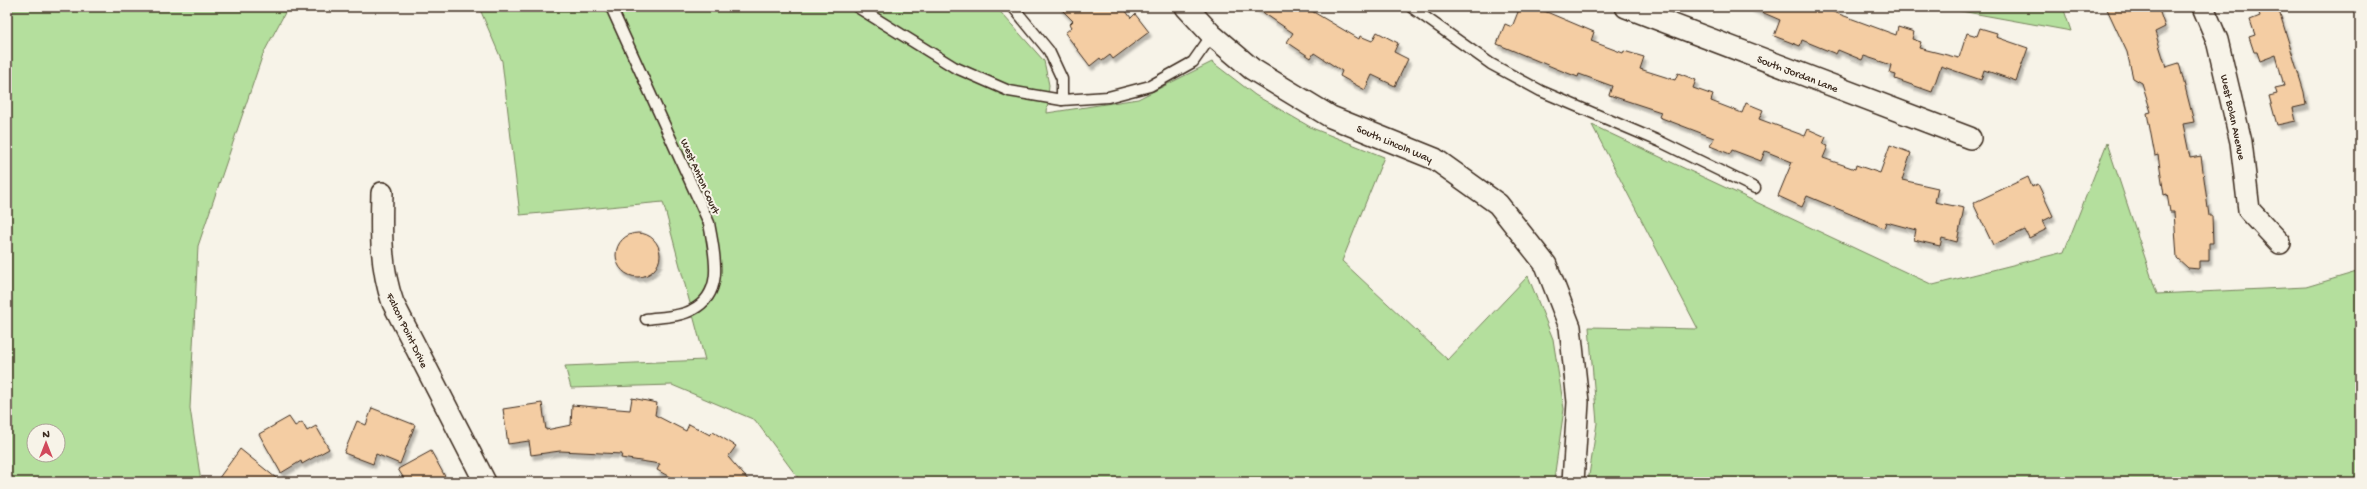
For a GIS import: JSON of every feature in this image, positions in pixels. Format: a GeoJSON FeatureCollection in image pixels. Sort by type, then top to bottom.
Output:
{"type":"FeatureCollection","features":[{"type":"Feature","properties":{"kind":"street","name":"South Lincoln Way"},"geometry":{"type":"LineString","coordinates":[[1186,7],[1212,35],[1252,69],[1331,116],[1435,159],[1498,204],[1546,265],[1570,327],[1578,402],[1573,482]]}},
{"type":"Feature","properties":{"kind":"street","name":"South Jordan Lane"},"geometry":{"type":"LineString","coordinates":[[1626,7],[1970,138]]}},
{"type":"Feature","properties":{"kind":"street","name":"West Bolan Avenue"},"geometry":{"type":"LineString","coordinates":[[2203,7],[2217,40],[2241,142],[2249,210],[2280,243]]}},
{"type":"Feature","properties":{"kind":"street","name":"Falcon Point Drive"},"geometry":{"type":"LineString","coordinates":[[382,193],[381,242],[388,289],[439,394],[485,482]]}},
{"type":"Feature","properties":{"kind":"lane","name":"West Anton Court"},"geometry":{"type":"LineString","coordinates":[[611,7],[709,223],[715,261],[714,284],[708,299],[692,311],[646,319]]}},
{"type":"Feature","properties":{"kind":"lane"},"geometry":{"type":"LineString","coordinates":[[857,7],[954,67],[1009,91],[1062,100],[1108,97],[1150,86],[1193,62],[1212,35]]}},
{"type":"Feature","properties":{"kind":"lane"},"geometry":{"type":"LineString","coordinates":[[1014,7],[1049,51],[1062,79],[1062,100]]}},
{"type":"Feature","properties":{"kind":"lane"},"geometry":{"type":"LineString","coordinates":[[1411,7],[1491,64],[1541,91],[1661,142],[1756,188]]}},
{"type":"Feature","properties":{"kind":"green space"},"geometry":{"type":"Polygon","coordinates":[[[7,7],[288,7],[263,54],[198,246],[190,408],[201,482],[7,482],[7,7]]]}},
{"type":"Feature","properties":{"kind":"green space"},"geometry":{"type":"Polygon","coordinates":[[[479,7],[996,7],[1044,61],[1049,85],[1047,113],[1138,99],[1212,62],[1255,95],[1312,128],[1384,157],[1342,261],[1448,360],[1528,276],[1553,339],[1564,409],[1554,479],[1552,482],[801,482],[755,420],[672,385],[571,388],[565,366],[705,360],[663,202],[520,215],[502,61],[479,7]]]}},
{"type":"Feature","properties":{"kind":"green space"},"geometry":{"type":"Polygon","coordinates":[[[1939,7],[2063,7],[2071,31],[1939,7]]]}},
{"type":"Feature","properties":{"kind":"green space"},"geometry":{"type":"Polygon","coordinates":[[[1592,125],[1933,285],[2064,252],[2107,143],[2157,294],[2306,287],[2360,271],[2360,482],[1588,482],[1597,423],[1589,327],[1698,329],[1592,125]]]}},
{"type":"Feature","properties":{"kind":"building"},"geometry":{"type":"Polygon","coordinates":[[[1059,7],[1123,7],[1131,18],[1135,14],[1149,32],[1113,59],[1110,55],[1102,61],[1100,58],[1090,66],[1065,33],[1072,27],[1070,24],[1073,21],[1059,7]]]}},
{"type":"Feature","properties":{"kind":"building"},"geometry":{"type":"Polygon","coordinates":[[[1255,7],[1305,7],[1359,39],[1360,36],[1372,41],[1377,32],[1398,43],[1394,52],[1408,59],[1395,86],[1372,75],[1365,90],[1340,76],[1342,71],[1314,53],[1311,58],[1287,42],[1293,33],[1255,7]]]}},
{"type":"Feature","properties":{"kind":"building"},"geometry":{"type":"Polygon","coordinates":[[[1520,7],[1543,7],[1542,10],[1594,32],[1591,41],[1623,53],[1624,51],[1644,57],[1640,69],[1675,80],[1678,73],[1696,80],[1693,88],[1713,95],[1711,101],[1742,113],[1746,103],[1763,110],[1759,119],[1805,136],[1808,129],[1826,137],[1823,144],[1828,146],[1823,158],[1855,169],[1856,165],[1880,173],[1890,145],[1911,153],[1902,180],[1938,188],[1935,202],[1964,208],[1957,242],[1942,238],[1940,246],[1914,240],[1916,230],[1886,222],[1884,228],[1807,196],[1802,207],[1778,196],[1792,162],[1765,151],[1761,161],[1732,150],[1730,154],[1710,146],[1714,138],[1659,117],[1661,112],[1609,95],[1612,86],[1579,74],[1578,77],[1497,44],[1505,24],[1512,27],[1520,7]]]}},
{"type":"Feature","properties":{"kind":"building"},"geometry":{"type":"Polygon","coordinates":[[[1750,7],[1820,7],[1896,35],[1898,27],[1914,32],[1912,39],[1921,42],[1919,48],[1959,58],[1967,33],[1977,36],[1980,28],[1997,33],[1996,37],[2028,48],[2016,81],[1984,70],[1981,80],[1941,66],[1932,92],[1895,79],[1896,75],[1889,73],[1891,65],[1864,56],[1862,60],[1838,50],[1836,54],[1802,40],[1800,46],[1774,36],[1780,20],[1750,7]]]}},
{"type":"Feature","properties":{"kind":"building"},"geometry":{"type":"Polygon","coordinates":[[[2106,7],[2158,7],[2165,27],[2155,32],[2166,67],[2179,63],[2194,122],[2183,124],[2190,158],[2201,156],[2209,216],[2212,216],[2213,243],[2209,243],[2209,261],[2199,261],[2199,269],[2188,268],[2177,258],[2174,212],[2170,212],[2167,194],[2164,195],[2158,155],[2155,156],[2147,113],[2151,112],[2142,83],[2133,78],[2127,52],[2106,7]]]}},
{"type":"Feature","properties":{"kind":"building"},"geometry":{"type":"Polygon","coordinates":[[[2257,7],[2273,7],[2280,14],[2304,92],[2306,105],[2293,108],[2296,121],[2277,125],[2269,96],[2277,94],[2275,88],[2284,86],[2276,55],[2260,61],[2257,52],[2254,52],[2249,37],[2255,35],[2250,20],[2260,16],[2257,7]]]}},
{"type":"Feature","properties":{"kind":"building"},"geometry":{"type":"Polygon","coordinates":[[[2028,177],[2032,187],[2038,184],[2053,216],[2043,221],[2047,229],[2029,238],[2025,230],[1993,245],[1973,203],[2028,177]]]}},
{"type":"Feature","properties":{"kind":"building"},"geometry":{"type":"Polygon","coordinates":[[[638,233],[650,237],[656,243],[660,255],[656,267],[650,273],[638,277],[626,273],[620,267],[616,255],[620,243],[626,237],[638,233]]]}},
{"type":"Feature","properties":{"kind":"building"},"geometry":{"type":"Polygon","coordinates":[[[632,398],[657,403],[655,415],[686,431],[689,424],[710,435],[713,432],[736,446],[728,457],[750,482],[679,482],[657,470],[660,464],[621,458],[622,454],[560,451],[531,455],[529,441],[508,444],[503,409],[542,403],[546,430],[571,425],[572,405],[630,410],[632,398]]]}},
{"type":"Feature","properties":{"kind":"building"},"geometry":{"type":"Polygon","coordinates":[[[372,408],[415,425],[400,464],[376,454],[373,464],[344,453],[357,421],[366,425],[372,408]]]}},
{"type":"Feature","properties":{"kind":"building"},"geometry":{"type":"Polygon","coordinates":[[[289,417],[295,426],[302,422],[307,431],[316,426],[329,449],[302,464],[301,461],[281,473],[259,434],[289,417]]]}},
{"type":"Feature","properties":{"kind":"building"},"geometry":{"type":"Polygon","coordinates":[[[240,449],[281,482],[216,482],[240,449]]]}},
{"type":"Feature","properties":{"kind":"building"},"geometry":{"type":"Polygon","coordinates":[[[431,451],[448,482],[406,482],[398,469],[431,451]]]}}]}
